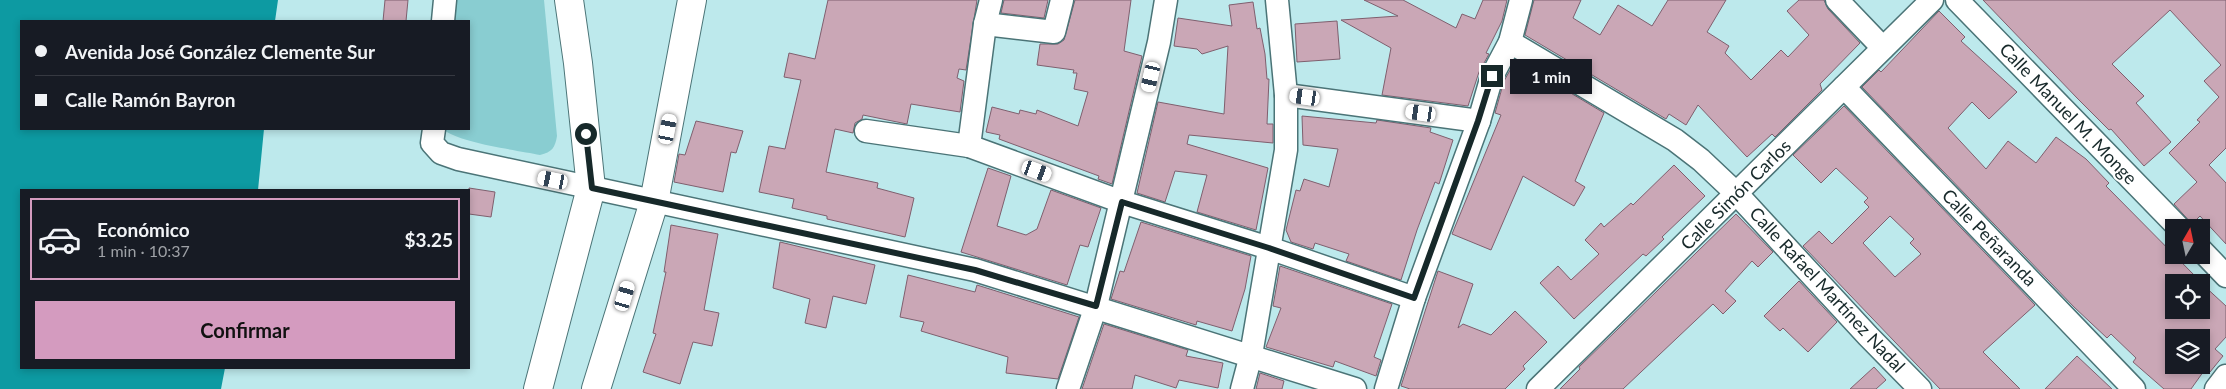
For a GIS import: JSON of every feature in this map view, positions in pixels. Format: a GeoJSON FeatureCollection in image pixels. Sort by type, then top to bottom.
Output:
{"type":"FeatureCollection","features":[{"type":"Feature","properties":{"kind":"main road"},"geometry":{"type":"LineString","coordinates":[[538,389],[592,188],[569,0]]}},
{"type":"Feature","properties":{"kind":"main road"},"geometry":{"type":"LineString","coordinates":[[596,389],[654,202],[692,0]]}},
{"type":"Feature","properties":{"kind":"street"},"geometry":{"type":"LineString","coordinates":[[443,20],[445,0]]}},
{"type":"Feature","properties":{"kind":"street"},"geometry":{"type":"LineString","coordinates":[[969,146],[985,24],[991,0]]}},
{"type":"Feature","properties":{"kind":"street"},"geometry":{"type":"LineString","coordinates":[[985,24],[1054,32],[1062,0]]}},
{"type":"Feature","properties":{"kind":"street"},"geometry":{"type":"LineString","coordinates":[[1068,389],[1096,306],[1159,42],[1166,0]]}},
{"type":"Feature","properties":{"kind":"street"},"geometry":{"type":"LineString","coordinates":[[1242,389],[1251,355],[1286,150],[1286,95],[1277,0]]}},
{"type":"Feature","properties":{"kind":"street"},"geometry":{"type":"LineString","coordinates":[[1386,389],[1414,298],[1478,121],[1492,76],[1510,42],[1521,0]]}},
{"type":"Feature","properties":{"kind":"street"},"geometry":{"type":"LineString","coordinates":[[1837,0],[1883,48]]}},
{"type":"Feature","properties":{"kind":"street","name":"Calle Simón Carlos"},"geometry":{"type":"LineString","coordinates":[[1538,389],[1932,0]]}},
{"type":"Feature","properties":{"kind":"street","name":"Calle Manuel M. Monge"},"geometry":{"type":"LineString","coordinates":[[1957,0],[2170,219]]}},
{"type":"Feature","properties":{"kind":"street","name":"Calle Rafael Martínez Nadal"},"geometry":{"type":"LineString","coordinates":[[1510,42],[1676,140],[1737,194],[1868,336],[1920,389]]}},
{"type":"Feature","properties":{"kind":"street","name":"Calle Peñaranda"},"geometry":{"type":"LineString","coordinates":[[1844,87],[2134,389]]}},
{"type":"Feature","properties":{"kind":"street"},"geometry":{"type":"LineString","coordinates":[[1286,95],[1478,121]]}},
{"type":"Feature","properties":{"kind":"street"},"geometry":{"type":"LineString","coordinates":[[866,131],[969,146],[1122,202],[1269,248],[1414,298]]}},
{"type":"Feature","properties":{"kind":"street"},"geometry":{"type":"LineString","coordinates":[[433,136],[441,153],[458,159],[975,270],[1096,306],[1355,389]]}},
{"type":"Feature","properties":{"kind":"street"},"geometry":{"type":"LineString","coordinates":[[2210,259],[2226,276]]}},
{"type":"Feature","properties":{"kind":"street"},"geometry":{"type":"LineString","coordinates":[[2216,389],[2226,376]]}},
{"type":"Feature","properties":{"kind":"shaded area"},"geometry":{"type":"Polygon","coordinates":[[[0,0],[278,0],[275,20],[20,20],[20,130],[264,130],[258,189],[20,189],[20,369],[225,369],[221,389],[0,389],[0,0]]]}},
{"type":"Feature","properties":{"kind":"shaded area"},"geometry":{"type":"Polygon","coordinates":[[[451,0],[544,0],[557,136],[555,144],[550,151],[540,155],[488,145],[461,138],[445,130],[470,130],[470,20],[449,20],[451,0]]]}},
{"type":"Feature","properties":{"kind":"building"},"geometry":{"type":"Polygon","coordinates":[[[385,0],[408,0],[406,20],[383,20],[385,0]]]}},
{"type":"Feature","properties":{"kind":"building"},"geometry":{"type":"Polygon","coordinates":[[[828,0],[977,0],[966,70],[959,69],[957,78],[964,81],[960,112],[911,104],[907,124],[863,115],[862,119],[855,123],[853,133],[835,129],[826,172],[878,183],[877,188],[914,198],[905,237],[827,219],[827,216],[792,208],[794,199],[759,192],[769,146],[785,149],[801,80],[784,77],[789,53],[815,59],[828,0]]]}},
{"type":"Feature","properties":{"kind":"building"},"geometry":{"type":"Polygon","coordinates":[[[1004,0],[1048,0],[1044,18],[1001,13],[1004,0]]]}},
{"type":"Feature","properties":{"kind":"building"},"geometry":{"type":"Polygon","coordinates":[[[1075,0],[1131,0],[1124,51],[1142,56],[1112,184],[1098,179],[1099,176],[999,139],[1000,135],[986,132],[992,107],[1019,114],[1020,110],[1036,114],[1037,110],[1078,126],[1088,92],[1074,89],[1077,73],[1073,73],[1074,70],[1037,65],[1040,44],[1058,44],[1064,40],[1075,0]]]}},
{"type":"Feature","properties":{"kind":"building"},"geometry":{"type":"Polygon","coordinates":[[[1364,0],[1403,0],[1456,28],[1462,14],[1475,19],[1483,0],[1507,0],[1502,21],[1486,53],[1489,54],[1479,72],[1468,106],[1382,95],[1391,48],[1341,20],[1398,16],[1364,0]]]}},
{"type":"Feature","properties":{"kind":"building"},"geometry":{"type":"Polygon","coordinates":[[[1534,0],[1581,0],[1573,18],[1600,35],[1618,5],[1652,26],[1668,0],[1726,0],[1707,32],[1729,46],[1725,53],[1751,80],[1781,50],[1788,57],[1809,35],[1787,11],[1799,0],[1824,0],[1828,9],[1860,43],[1820,84],[1822,90],[1775,137],[1772,134],[1747,157],[1698,105],[1686,125],[1669,114],[1666,119],[1525,35],[1534,0]]]}},
{"type":"Feature","properties":{"kind":"building"},"geometry":{"type":"Polygon","coordinates":[[[1983,0],[2226,0],[2226,148],[2209,165],[2226,183],[2226,244],[2210,227],[2210,219],[2203,219],[2200,216],[2197,219],[2188,219],[2174,204],[2197,182],[2169,153],[2200,122],[2197,120],[2219,97],[2204,81],[2221,65],[2170,10],[2112,64],[2144,96],[2136,103],[2171,142],[2144,166],[2111,129],[2109,130],[1983,0]]]}},
{"type":"Feature","properties":{"kind":"building"},"geometry":{"type":"Polygon","coordinates":[[[1253,2],[1257,29],[1260,28],[1265,54],[1267,79],[1269,79],[1267,124],[1273,124],[1273,143],[1189,135],[1187,144],[1268,168],[1256,230],[1197,212],[1207,175],[1175,171],[1165,202],[1137,193],[1158,102],[1224,114],[1228,46],[1202,54],[1197,49],[1174,46],[1178,18],[1232,26],[1229,5],[1253,2]]]}},
{"type":"Feature","properties":{"kind":"building"},"geometry":{"type":"Polygon","coordinates":[[[1939,11],[1965,37],[1961,41],[2017,92],[1989,119],[1972,102],[1948,128],[1986,169],[2008,141],[2036,163],[2056,137],[2086,159],[2109,183],[2106,186],[2165,246],[2165,264],[2183,264],[2193,274],[2165,274],[2165,319],[2210,319],[2210,291],[2226,306],[2226,337],[2215,349],[2223,356],[2210,372],[2210,329],[2165,329],[2165,374],[2202,374],[2191,389],[2164,389],[2133,362],[2136,358],[2111,334],[2107,338],[2074,307],[1862,87],[1879,70],[1881,72],[1939,11]]]}},
{"type":"Feature","properties":{"kind":"building"},"geometry":{"type":"Polygon","coordinates":[[[1337,21],[1340,59],[1297,62],[1295,24],[1337,21]]]}},
{"type":"Feature","properties":{"kind":"building"},"geometry":{"type":"Polygon","coordinates":[[[1513,65],[1549,80],[1604,113],[1575,181],[1585,187],[1574,206],[1523,176],[1491,250],[1452,234],[1501,115],[1495,113],[1504,81],[1513,65]]]}},
{"type":"Feature","properties":{"kind":"building"},"geometry":{"type":"Polygon","coordinates":[[[1844,106],[2035,305],[1983,352],[2020,389],[1940,389],[1803,246],[1819,231],[1832,244],[1869,207],[1864,202],[1868,198],[1836,168],[1821,183],[1793,155],[1844,106]],[[1890,216],[1863,243],[1895,277],[1921,254],[1910,243],[1914,239],[1890,216]]]}},
{"type":"Feature","properties":{"kind":"building"},"geometry":{"type":"Polygon","coordinates":[[[1302,116],[1376,123],[1377,120],[1431,128],[1430,132],[1453,140],[1439,184],[1435,182],[1417,230],[1401,280],[1346,261],[1349,254],[1315,243],[1313,249],[1291,242],[1286,230],[1296,190],[1300,191],[1304,179],[1329,187],[1338,149],[1303,145],[1302,116]]]}},
{"type":"Feature","properties":{"kind":"building"},"geometry":{"type":"Polygon","coordinates":[[[696,121],[743,131],[736,153],[731,152],[723,192],[674,182],[679,154],[685,155],[696,121]]]}},
{"type":"Feature","properties":{"kind":"building"},"geometry":{"type":"Polygon","coordinates":[[[1674,165],[1705,196],[1662,237],[1664,239],[1646,256],[1643,254],[1574,319],[1540,283],[1558,266],[1571,280],[1599,254],[1585,240],[1601,223],[1604,227],[1631,203],[1633,205],[1674,165]]]}},
{"type":"Feature","properties":{"kind":"building"},"geometry":{"type":"Polygon","coordinates":[[[988,168],[1011,176],[997,226],[1026,235],[1037,229],[1051,190],[1101,208],[1088,247],[1080,245],[1067,285],[961,252],[988,168]]]}},
{"type":"Feature","properties":{"kind":"building"},"geometry":{"type":"Polygon","coordinates":[[[469,189],[495,192],[491,217],[470,214],[469,189]]]}},
{"type":"Feature","properties":{"kind":"building"},"geometry":{"type":"Polygon","coordinates":[[[1736,214],[1773,252],[1758,267],[1752,261],[1725,291],[1736,301],[1723,314],[1713,304],[1623,389],[1560,389],[1580,369],[1579,367],[1736,214]]]}},
{"type":"Feature","properties":{"kind":"building"},"geometry":{"type":"Polygon","coordinates":[[[1141,222],[1251,256],[1245,289],[1232,331],[1197,321],[1196,325],[1111,299],[1120,271],[1124,272],[1141,222]]]}},
{"type":"Feature","properties":{"kind":"building"},"geometry":{"type":"Polygon","coordinates":[[[671,225],[718,234],[704,310],[719,313],[712,346],[693,342],[680,384],[643,372],[656,334],[653,333],[666,272],[664,272],[671,225]]]}},
{"type":"Feature","properties":{"kind":"building"},"geometry":{"type":"Polygon","coordinates":[[[780,242],[875,265],[866,304],[833,296],[826,328],[805,323],[810,299],[773,288],[780,242]]]}},
{"type":"Feature","properties":{"kind":"building"},"geometry":{"type":"Polygon","coordinates":[[[1280,266],[1392,304],[1374,357],[1381,360],[1376,376],[1335,361],[1333,367],[1266,347],[1281,308],[1273,306],[1280,266]]]}},
{"type":"Feature","properties":{"kind":"building"},"geometry":{"type":"Polygon","coordinates":[[[1438,271],[1473,284],[1458,328],[1463,324],[1491,335],[1515,311],[1547,342],[1523,366],[1525,369],[1505,389],[1410,389],[1401,386],[1438,271]]]}},
{"type":"Feature","properties":{"kind":"building"},"geometry":{"type":"Polygon","coordinates":[[[908,275],[975,292],[977,285],[1079,317],[1058,379],[1006,373],[1008,357],[921,331],[924,322],[900,317],[908,275]]]}},
{"type":"Feature","properties":{"kind":"building"},"geometry":{"type":"Polygon","coordinates":[[[1799,281],[1837,322],[1808,352],[1783,328],[1780,331],[1764,316],[1799,281]]]}},
{"type":"Feature","properties":{"kind":"building"},"geometry":{"type":"Polygon","coordinates":[[[1104,324],[1188,350],[1186,356],[1223,363],[1218,388],[1179,380],[1176,388],[1135,375],[1132,389],[1082,389],[1104,324]]]}},
{"type":"Feature","properties":{"kind":"building"},"geometry":{"type":"Polygon","coordinates":[[[2077,356],[2112,389],[2045,389],[2077,356]]]}},
{"type":"Feature","properties":{"kind":"building"},"geometry":{"type":"Polygon","coordinates":[[[1874,367],[1886,380],[1876,389],[1850,389],[1874,367]]]}},
{"type":"Feature","properties":{"kind":"building"},"geometry":{"type":"Polygon","coordinates":[[[1260,373],[1284,381],[1282,389],[1256,389],[1260,373]]]}},
{"type":"Feature","properties":{"kind":"route"},"geometry":{"type":"LineString","coordinates":[[586,134],[592,188],[975,270],[1096,306],[1122,202],[1269,248],[1365,283],[1414,298],[1478,121],[1492,76]]}}]}
